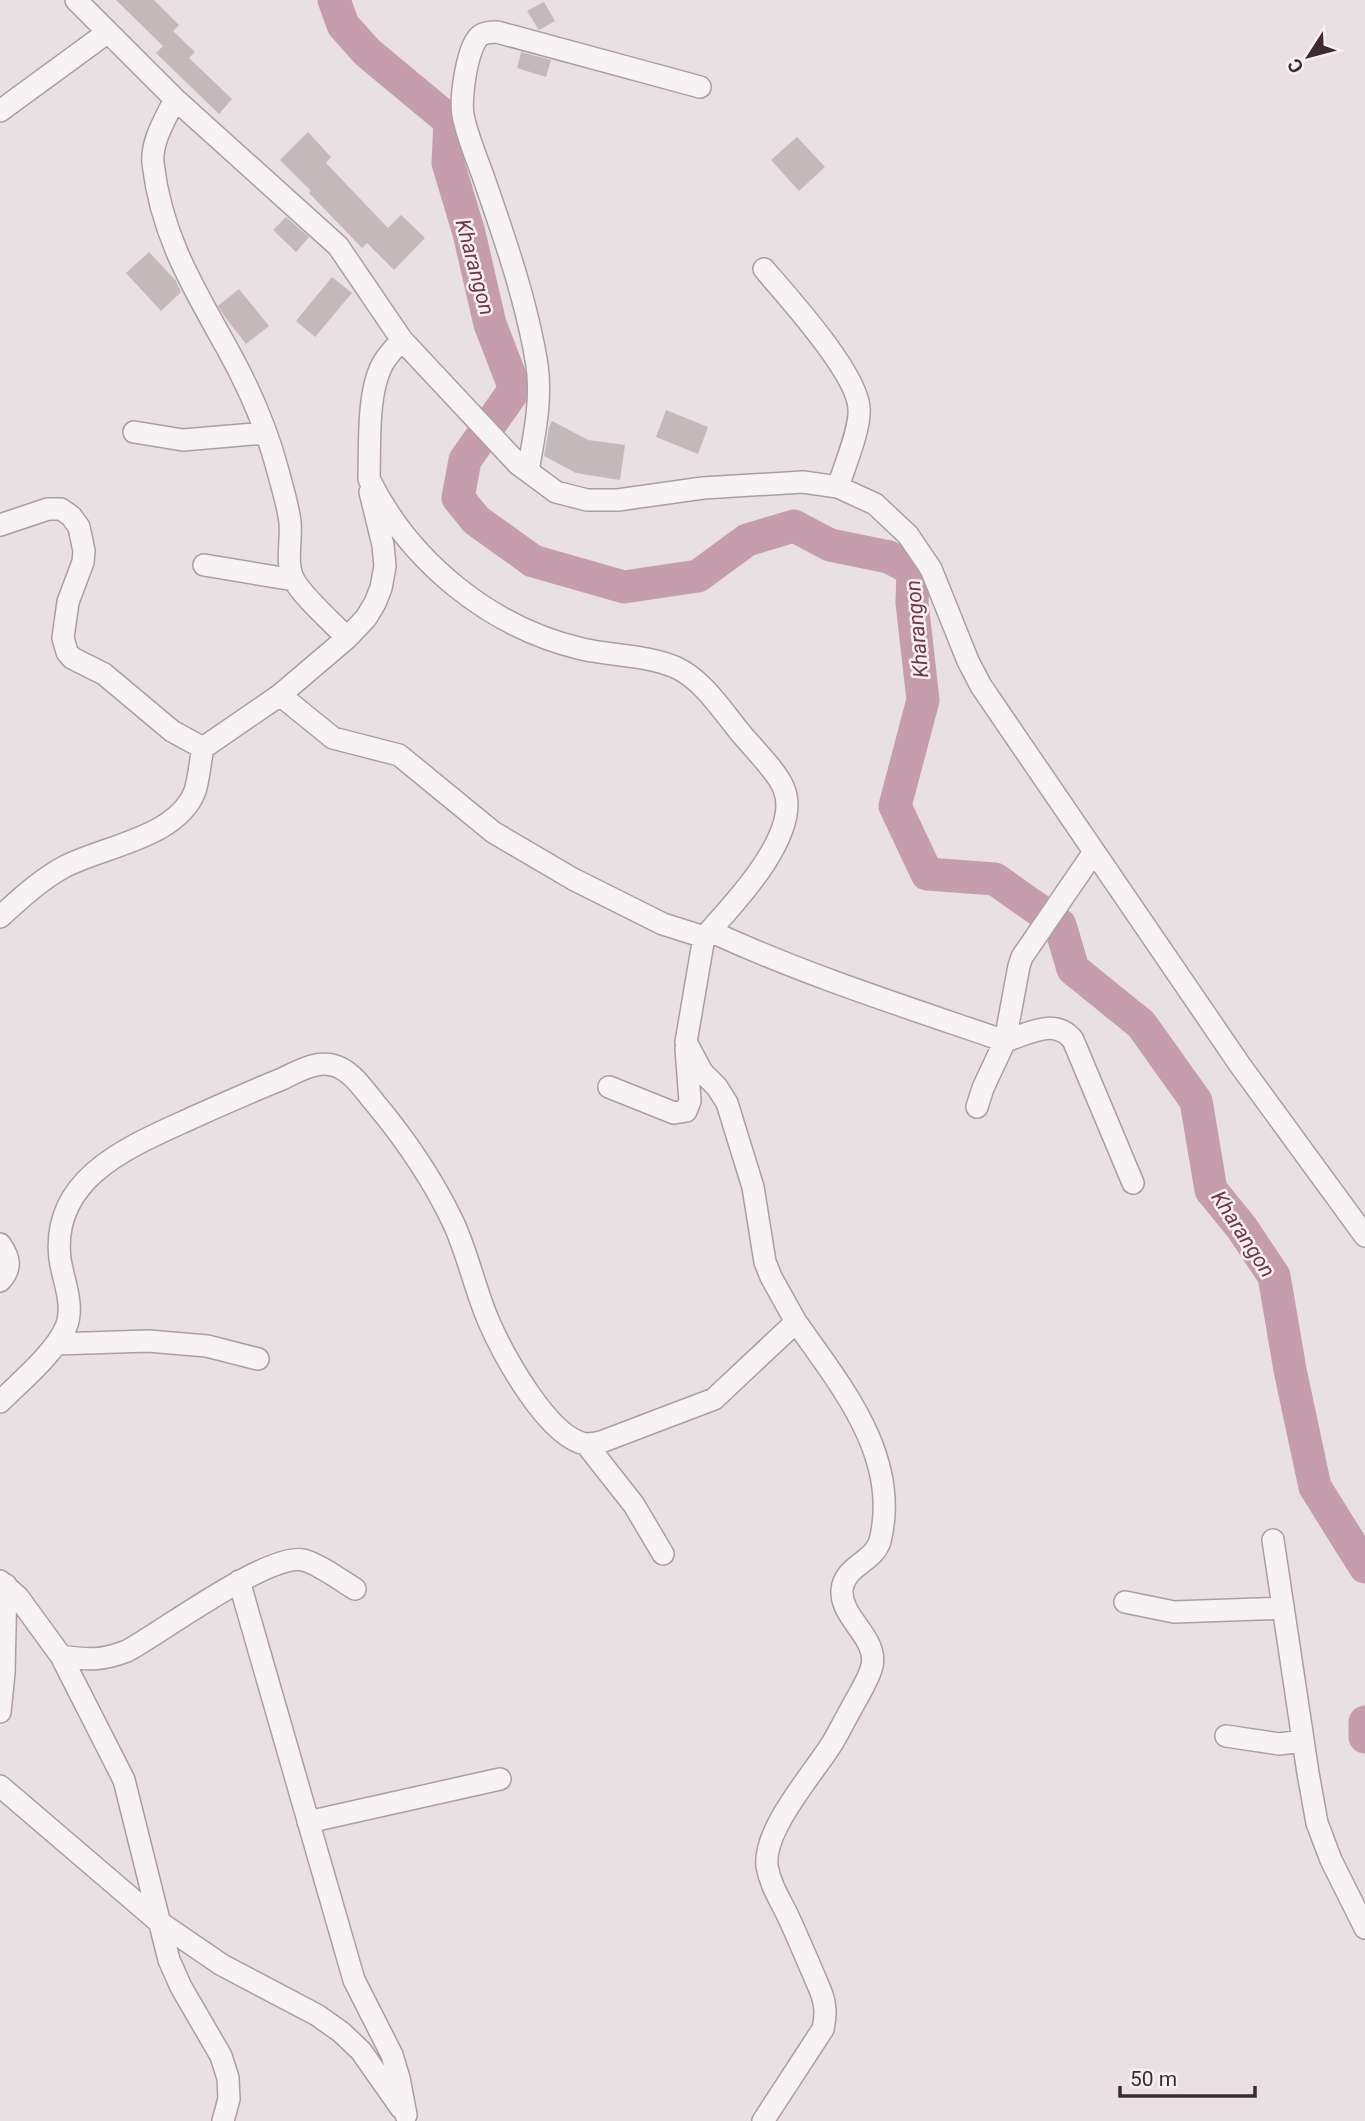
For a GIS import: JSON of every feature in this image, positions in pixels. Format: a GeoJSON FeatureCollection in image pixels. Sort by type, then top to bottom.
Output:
{"type":"FeatureCollection","features":[{"type":"Feature","properties":{"kind":"street"},"geometry":{"type":"LineString","coordinates":[[76,0],[175,99],[338,246],[402,340],[523,467],[556,492],[587,500],[618,499],[703,488],[803,482],[838,487],[875,503],[908,535],[931,569],[968,662],[981,686],[1240,1065],[1365,1236]]}},
{"type":"Feature","properties":{"kind":"street"},"geometry":{"type":"LineString","coordinates":[[0,111],[108,32]]}},
{"type":"Feature","properties":{"kind":"street"},"geometry":{"type":"LineString","coordinates":[[523,467],[537,415],[537,365],[523,302],[462,112],[468,63],[475,41],[481,35],[497,32],[700,87]]}},
{"type":"Feature","properties":{"kind":"street"},"geometry":{"type":"LineString","coordinates":[[175,99],[158,136],[153,159],[167,228],[178,257],[229,351],[265,433],[289,518],[290,565],[294,580],[347,638]]}},
{"type":"Feature","properties":{"kind":"street"},"geometry":{"type":"LineString","coordinates":[[764,269],[810,323],[846,373],[856,394],[860,408],[857,426],[838,487]]}},
{"type":"Feature","properties":{"kind":"street"},"geometry":{"type":"LineString","coordinates":[[0,916],[64,867],[144,837],[174,818],[194,791],[203,748],[280,695],[347,638],[366,618],[375,603],[385,566],[383,544],[370,498],[373,391],[382,365],[402,340]]}},
{"type":"Feature","properties":{"kind":"street"},"geometry":{"type":"LineString","coordinates":[[134,432],[183,440],[265,433]]}},
{"type":"Feature","properties":{"kind":"street"},"geometry":{"type":"LineString","coordinates":[[369,479],[404,533],[431,565],[457,589],[499,616],[550,639],[582,649],[660,662],[689,675],[715,702],[781,782],[787,798],[787,807],[776,844],[762,870],[707,934],[686,1042],[690,1101],[686,1111],[674,1113],[609,1087]]}},
{"type":"Feature","properties":{"kind":"street"},"geometry":{"type":"LineString","coordinates":[[0,525],[48,509],[61,509],[71,516],[79,527],[84,551],[83,562],[68,602],[63,638],[67,652],[72,658],[104,674],[172,731],[203,748]]}},
{"type":"Feature","properties":{"kind":"street"},"geometry":{"type":"LineString","coordinates":[[204,565],[294,580]]}},
{"type":"Feature","properties":{"kind":"street"},"geometry":{"type":"LineString","coordinates":[[280,695],[333,738],[399,755],[493,832],[573,879],[663,924],[707,934],[1005,1041],[1047,1028],[1061,1029],[1068,1033],[1133,1183]]}},
{"type":"Feature","properties":{"kind":"street"},"geometry":{"type":"LineString","coordinates":[[976,1107],[1005,1041],[1018,966],[1028,947],[1094,852]]}},
{"type":"Feature","properties":{"kind":"street"},"geometry":{"type":"LineString","coordinates":[[686,1042],[696,1063],[727,1103],[753,1187],[765,1262],[771,1278],[796,1322],[852,1402],[866,1428],[877,1460],[885,1502],[880,1542],[877,1548],[850,1572],[842,1591],[844,1604],[872,1652],[873,1664],[833,1742],[776,1827],[769,1845],[767,1863],[771,1883],[821,1992],[826,2017],[823,2029],[763,2121]]}},
{"type":"Feature","properties":{"kind":"street"},"geometry":{"type":"LineString","coordinates":[[0,1402],[57,1344],[66,1327],[69,1305],[60,1257],[60,1236],[65,1213],[75,1193],[96,1169],[132,1145],[316,1065],[332,1065],[354,1077],[388,1118],[425,1172],[453,1224],[489,1322],[513,1370],[545,1415],[572,1439],[586,1444],[613,1439],[714,1399],[796,1322]]}},
{"type":"Feature","properties":{"kind":"street"},"geometry":{"type":"LineString","coordinates":[[0,1244],[9,1262],[8,1270],[0,1281]]}},
{"type":"Feature","properties":{"kind":"street"},"geometry":{"type":"LineString","coordinates":[[57,1344],[149,1341],[207,1346],[258,1359]]}},
{"type":"Feature","properties":{"kind":"street"},"geometry":{"type":"LineString","coordinates":[[586,1444],[634,1505],[663,1554]]}},
{"type":"Feature","properties":{"kind":"street"},"geometry":{"type":"LineString","coordinates":[[1273,1540],[1317,1823],[1331,1860],[1365,1928]]}},
{"type":"Feature","properties":{"kind":"street"},"geometry":{"type":"LineString","coordinates":[[61,1656],[107,1659],[127,1651],[239,1581],[279,1563],[302,1560],[355,1588]]}},
{"type":"Feature","properties":{"kind":"street"},"geometry":{"type":"LineString","coordinates":[[239,1581],[354,1980],[392,2055],[409,2118]]}},
{"type":"Feature","properties":{"kind":"street"},"geometry":{"type":"LineString","coordinates":[[3,1583],[18,1597],[61,1656],[124,1780],[169,1960],[181,1987],[221,2056],[228,2078],[229,2099],[223,2121]]}},
{"type":"Feature","properties":{"kind":"street"},"geometry":{"type":"LineString","coordinates":[[0,1712],[4,1673],[3,1583]]}},
{"type":"Feature","properties":{"kind":"street"},"geometry":{"type":"LineString","coordinates":[[1125,1602],[1174,1612],[1283,1608]]}},
{"type":"Feature","properties":{"kind":"street"},"geometry":{"type":"LineString","coordinates":[[1226,1736],[1279,1744],[1303,1741]]}},
{"type":"Feature","properties":{"kind":"street"},"geometry":{"type":"LineString","coordinates":[[308,1822],[500,1779]]}},
{"type":"Feature","properties":{"kind":"street"},"geometry":{"type":"LineString","coordinates":[[0,1786],[159,1922],[222,1965],[317,2015],[341,2032],[361,2051],[409,2118]]}},
{"type":"Feature","properties":{"kind":"building"},"geometry":{"type":"Polygon","coordinates":[[[116,0],[154,0],[179,25],[173,31],[195,52],[189,58],[232,99],[219,114],[156,53],[163,46],[116,0]]]}},
{"type":"Feature","properties":{"kind":"building"},"geometry":{"type":"Polygon","coordinates":[[[544,2],[555,21],[539,30],[527,11],[544,2]]]}},
{"type":"Feature","properties":{"kind":"building"},"geometry":{"type":"Polygon","coordinates":[[[521,52],[551,60],[546,77],[517,68],[521,52]]]}},
{"type":"Feature","properties":{"kind":"building"},"geometry":{"type":"Polygon","coordinates":[[[308,132],[331,157],[326,163],[388,228],[401,215],[425,238],[394,270],[367,243],[362,248],[280,160],[308,132]]]}},
{"type":"Feature","properties":{"kind":"building"},"geometry":{"type":"Polygon","coordinates":[[[797,137],[825,167],[799,191],[771,160],[797,137]]]}},
{"type":"Feature","properties":{"kind":"building"},"geometry":{"type":"Polygon","coordinates":[[[286,217],[309,237],[296,252],[273,230],[286,217]]]}},
{"type":"Feature","properties":{"kind":"building"},"geometry":{"type":"Polygon","coordinates":[[[149,252],[176,281],[181,292],[161,311],[126,273],[149,252]]]}},
{"type":"Feature","properties":{"kind":"building"},"geometry":{"type":"Polygon","coordinates":[[[332,277],[352,293],[315,337],[296,321],[332,277]]]}},
{"type":"Feature","properties":{"kind":"building"},"geometry":{"type":"Polygon","coordinates":[[[239,289],[269,326],[246,344],[218,306],[239,289]]]}},
{"type":"Feature","properties":{"kind":"building"},"geometry":{"type":"Polygon","coordinates":[[[666,410],[708,427],[698,454],[656,437],[666,410]]]}},
{"type":"Feature","properties":{"kind":"building"},"geometry":{"type":"Polygon","coordinates":[[[552,421],[588,440],[625,445],[620,480],[576,473],[544,456],[552,421]]]}},
{"type":"Feature","properties":{"kind":"waterway","name":"Kharangon"},"geometry":{"type":"LineString","coordinates":[[334,0],[343,25],[367,52],[450,121],[448,163],[469,233],[490,324],[515,389],[465,460],[458,498],[476,520],[533,561],[624,587],[698,576],[747,540],[794,526],[830,545],[889,557],[913,570],[912,603],[923,700],[895,806],[927,874],[995,879],[1060,925],[1073,969],[1141,1024],[1196,1101],[1211,1190],[1242,1228],[1274,1276],[1290,1370],[1315,1487],[1365,1567]]}},
{"type":"Feature","properties":{"kind":"waterway","name":"Kharangon"},"geometry":{"type":"LineString","coordinates":[[1365,1722],[1365,1737]]}}]}
